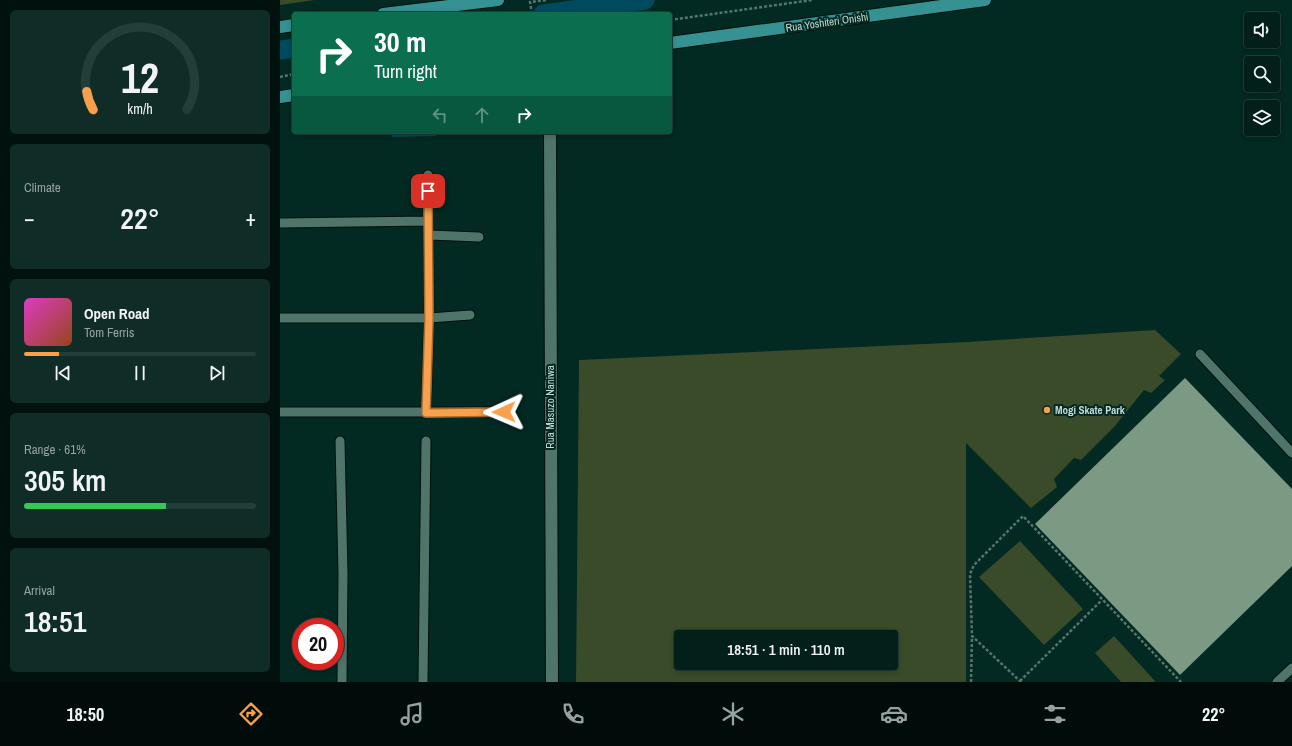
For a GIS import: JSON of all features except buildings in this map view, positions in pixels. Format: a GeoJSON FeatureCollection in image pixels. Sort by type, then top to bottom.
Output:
{"type":"FeatureCollection","features":[{"type":"Feature","properties":{"kind":"main road"},"geometry":{"type":"LineString","coordinates":[[399,12],[498,0]]}},
{"type":"Feature","properties":{"kind":"main road","name":"Rua Yoshiteri Onishi"},"geometry":{"type":"LineString","coordinates":[[672,43],[985,0]]}},
{"type":"Feature","properties":{"kind":"main road"},"geometry":{"type":"LineString","coordinates":[[280,27],[292,25]]}},
{"type":"Feature","properties":{"kind":"main road"},"geometry":{"type":"LineString","coordinates":[[280,97],[292,95]]}},
{"type":"Feature","properties":{"kind":"street","name":"Rua Masuzo Naniwa"},"geometry":{"type":"LineString","coordinates":[[550,134],[552,682]]}},
{"type":"Feature","properties":{"kind":"lane"},"geometry":{"type":"LineString","coordinates":[[426,413],[429,318],[428,175]]}},
{"type":"Feature","properties":{"kind":"lane"},"geometry":{"type":"LineString","coordinates":[[280,223],[428,221]]}},
{"type":"Feature","properties":{"kind":"lane"},"geometry":{"type":"LineString","coordinates":[[429,234],[479,237]]}},
{"type":"Feature","properties":{"kind":"lane"},"geometry":{"type":"LineString","coordinates":[[280,318],[429,318],[470,315]]}},
{"type":"Feature","properties":{"kind":"lane"},"geometry":{"type":"LineString","coordinates":[[1200,354],[1292,453]]}},
{"type":"Feature","properties":{"kind":"lane"},"geometry":{"type":"LineString","coordinates":[[280,412],[504,412]]}},
{"type":"Feature","properties":{"kind":"lane"},"geometry":{"type":"LineString","coordinates":[[340,441],[343,574],[342,682]]}},
{"type":"Feature","properties":{"kind":"lane"},"geometry":{"type":"LineString","coordinates":[[423,682],[426,441]]}},
{"type":"Feature","properties":{"kind":"lane"},"geometry":{"type":"LineString","coordinates":[[1278,682],[1292,668]]}},
{"type":"Feature","properties":{"kind":"path"},"geometry":{"type":"LineString","coordinates":[[532,12],[530,2],[548,0]]}},
{"type":"Feature","properties":{"kind":"path"},"geometry":{"type":"LineString","coordinates":[[672,20],[812,0]]}},
{"type":"Feature","properties":{"kind":"path"},"geometry":{"type":"LineString","coordinates":[[280,76],[292,74]]}},
{"type":"Feature","properties":{"kind":"path"},"geometry":{"type":"LineString","coordinates":[[971,682],[972,636],[970,574],[974,565],[1023,516],[1180,682]]}},
{"type":"Feature","properties":{"kind":"path"},"geometry":{"type":"LineString","coordinates":[[972,636],[1021,682],[1102,600]]}},
{"type":"Feature","properties":{"kind":"green space"},"geometry":{"type":"Polygon","coordinates":[[[280,0],[315,0],[280,5],[280,0]]]}},
{"type":"Feature","properties":{"kind":"green space"},"geometry":{"type":"Polygon","coordinates":[[[1155,330],[1181,354],[1159,376],[1165,380],[1151,393],[1144,390],[1115,426],[1081,460],[1074,458],[1054,479],[1057,487],[1031,508],[966,443],[966,682],[576,682],[579,360],[967,342],[1155,330]]]}},
{"type":"Feature","properties":{"kind":"green space"},"geometry":{"type":"Polygon","coordinates":[[[1020,541],[1083,609],[1044,645],[979,577],[1020,541]]]}},
{"type":"Feature","properties":{"kind":"green space"},"geometry":{"type":"Polygon","coordinates":[[[1114,636],[1155,681],[1154,682],[1121,682],[1095,653],[1114,636]]]}},
{"type":"Feature","properties":{"kind":"water"},"geometry":{"type":"Polygon","coordinates":[[[393,134],[436,134],[436,136],[392,137],[393,134]]]}},
{"type":"Feature","properties":{"kind":"waterway"},"geometry":{"type":"LineString","coordinates":[[558,12],[645,0]]}},
{"type":"Feature","properties":{"kind":"waterway"},"geometry":{"type":"LineString","coordinates":[[280,50],[292,48]]}},
{"type":"Feature","properties":{"kind":"place","name":"Mogi Skate Park"},"geometry":{"type":"Point","coordinates":[1047,410]}},
{"type":"Feature","properties":{"kind":"route"},"geometry":{"type":"LineString","coordinates":[[428,191],[429,318],[426,413],[504,412]]}}]}
